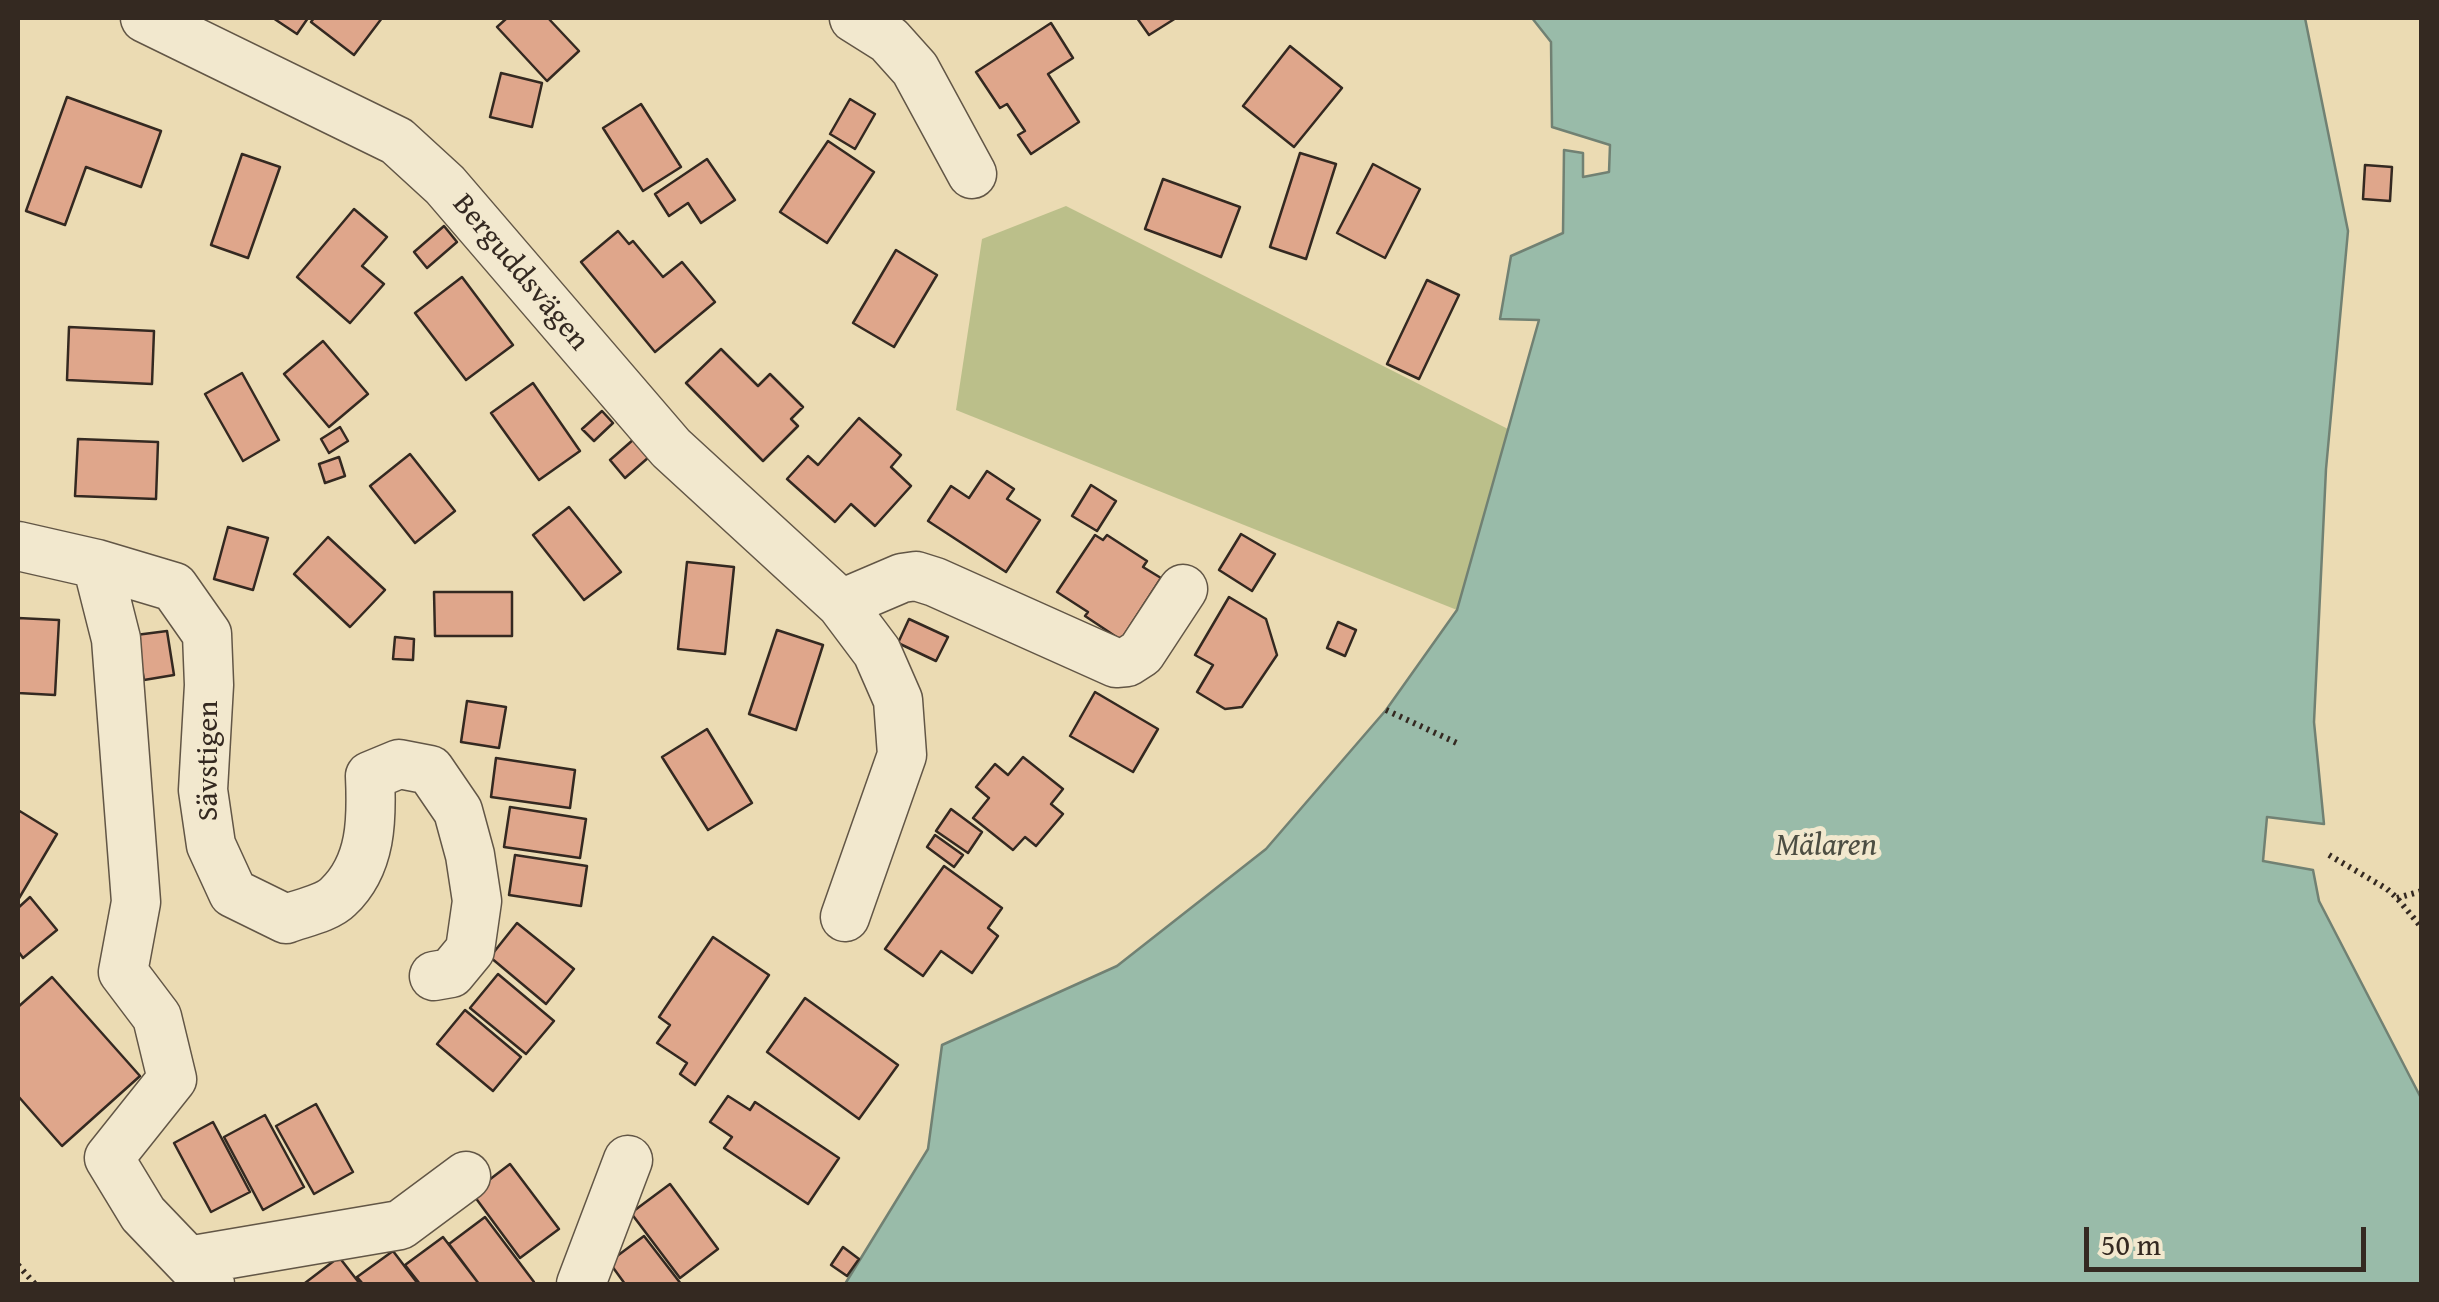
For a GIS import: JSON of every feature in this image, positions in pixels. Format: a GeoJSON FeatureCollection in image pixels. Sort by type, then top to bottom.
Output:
{"type":"FeatureCollection","features":[{"type":"Feature","properties":{"kind":"street","name":"Berguddsvägen"},"geometry":{"type":"LineString","coordinates":[[145,18],[397,141],[446,185],[672,448],[841,604],[877,652],[898,700],[902,755],[845,917]]}},
{"type":"Feature","properties":{"kind":"street"},"geometry":{"type":"LineString","coordinates":[[854,18],[889,40],[915,69],[972,174]]}},
{"type":"Feature","properties":{"kind":"street","name":"Sävstigen"},"geometry":{"type":"LineString","coordinates":[[18,546],[174,587],[206,634],[209,685],[204,790],[211,845],[233,893],[286,919],[336,900],[362,865],[372,813],[370,776],[398,764],[430,770],[458,812],[477,901],[470,950],[451,973],[434,976]]}},
{"type":"Feature","properties":{"kind":"street"},"geometry":{"type":"LineString","coordinates":[[97,564],[116,639],[136,902],[123,972],[158,1017],[172,1079],[109,1158],[143,1214],[199,1273],[400,1225],[466,1176]]}},
{"type":"Feature","properties":{"kind":"street"},"geometry":{"type":"LineString","coordinates":[[841,604],[902,578],[916,576],[1116,663],[1127,662],[1141,653],[1183,589]]}},
{"type":"Feature","properties":{"kind":"street"},"geometry":{"type":"LineString","coordinates":[[582,1284],[628,1160]]}},
{"type":"Feature","properties":{"kind":"path"},"geometry":{"type":"LineString","coordinates":[[1386,710],[1459,744]]}},
{"type":"Feature","properties":{"kind":"path"},"geometry":{"type":"LineString","coordinates":[[2328,856],[2386,889],[2422,928]]}},
{"type":"Feature","properties":{"kind":"path"},"geometry":{"type":"LineString","coordinates":[[2397,898],[2422,892]]}},
{"type":"Feature","properties":{"kind":"path"},"geometry":{"type":"LineString","coordinates":[[18,1265],[35,1284]]}},
{"type":"Feature","properties":{"kind":"green space"},"geometry":{"type":"Polygon","coordinates":[[[1066,206],[1508,429],[1457,610],[956,410],[982,239],[1066,206]]]}},
{"type":"Feature","properties":{"kind":"water","name":"Mälaren"},"geometry":{"type":"Polygon","coordinates":[[[1532,18],[2305,18],[2348,231],[2326,469],[2314,722],[2324,824],[2267,817],[2263,861],[2313,870],[2319,901],[2421,1098],[2421,1284],[845,1284],[928,1149],[942,1045],[1117,966],[1266,849],[1386,710],[1457,610],[1539,320],[1500,319],[1511,256],[1563,233],[1564,150],[1583,153],[1583,177],[1609,172],[1610,145],[1552,127],[1551,42],[1532,18]]]}},
{"type":"Feature","properties":{"kind":"building"},"geometry":{"type":"Polygon","coordinates":[[[273,18],[308,18],[297,34],[273,18]]]}},
{"type":"Feature","properties":{"kind":"building"},"geometry":{"type":"Polygon","coordinates":[[[314,18],[382,18],[354,55],[311,22],[314,18]]]}},
{"type":"Feature","properties":{"kind":"building"},"geometry":{"type":"Polygon","coordinates":[[[507,18],[548,18],[579,51],[547,81],[497,27],[507,18]]]}},
{"type":"Feature","properties":{"kind":"building"},"geometry":{"type":"Polygon","coordinates":[[[1137,18],[1176,18],[1149,35],[1137,18]]]}},
{"type":"Feature","properties":{"kind":"building"},"geometry":{"type":"Polygon","coordinates":[[[1051,23],[1073,58],[1048,74],[1079,122],[1031,154],[1018,135],[1025,131],[1007,104],[1000,108],[976,72],[1051,23]]]}},
{"type":"Feature","properties":{"kind":"building"},"geometry":{"type":"Polygon","coordinates":[[[1290,46],[1342,88],[1294,147],[1243,106],[1290,46]]]}},
{"type":"Feature","properties":{"kind":"building"},"geometry":{"type":"Polygon","coordinates":[[[501,73],[542,83],[532,127],[490,117],[501,73]]]}},
{"type":"Feature","properties":{"kind":"building"},"geometry":{"type":"Polygon","coordinates":[[[67,97],[161,131],[141,187],[86,167],[65,225],[26,211],[67,97]]]}},
{"type":"Feature","properties":{"kind":"building"},"geometry":{"type":"Polygon","coordinates":[[[850,99],[875,114],[855,149],[830,134],[850,99]]]}},
{"type":"Feature","properties":{"kind":"building"},"geometry":{"type":"Polygon","coordinates":[[[641,104],[681,167],[643,191],[603,128],[641,104]]]}},
{"type":"Feature","properties":{"kind":"building"},"geometry":{"type":"Polygon","coordinates":[[[828,141],[874,172],[827,243],[780,212],[828,141]]]}},
{"type":"Feature","properties":{"kind":"building"},"geometry":{"type":"Polygon","coordinates":[[[1300,153],[1336,164],[1306,259],[1270,247],[1300,153]]]}},
{"type":"Feature","properties":{"kind":"building"},"geometry":{"type":"Polygon","coordinates":[[[242,154],[280,167],[248,258],[211,245],[242,154]]]}},
{"type":"Feature","properties":{"kind":"building"},"geometry":{"type":"Polygon","coordinates":[[[707,159],[735,200],[701,223],[688,203],[669,216],[655,194],[707,159]]]}},
{"type":"Feature","properties":{"kind":"building"},"geometry":{"type":"Polygon","coordinates":[[[1373,164],[1420,189],[1385,258],[1337,233],[1373,164]]]}},
{"type":"Feature","properties":{"kind":"building"},"geometry":{"type":"Polygon","coordinates":[[[2365,165],[2392,167],[2390,201],[2363,199],[2365,165]]]}},
{"type":"Feature","properties":{"kind":"building"},"geometry":{"type":"Polygon","coordinates":[[[1163,179],[1240,207],[1221,257],[1145,229],[1163,179]]]}},
{"type":"Feature","properties":{"kind":"building"},"geometry":{"type":"Polygon","coordinates":[[[354,209],[387,237],[362,266],[384,284],[350,323],[297,277],[354,209]]]}},
{"type":"Feature","properties":{"kind":"building"},"geometry":{"type":"Polygon","coordinates":[[[444,226],[457,242],[427,268],[414,252],[444,226]]]}},
{"type":"Feature","properties":{"kind":"building"},"geometry":{"type":"Polygon","coordinates":[[[618,231],[629,244],[633,241],[663,277],[682,262],[715,302],[655,352],[581,262],[618,231]]]}},
{"type":"Feature","properties":{"kind":"building"},"geometry":{"type":"Polygon","coordinates":[[[896,250],[937,275],[894,347],[853,323],[896,250]]]}},
{"type":"Feature","properties":{"kind":"building"},"geometry":{"type":"Polygon","coordinates":[[[462,277],[513,345],[466,380],[415,313],[462,277]]]}},
{"type":"Feature","properties":{"kind":"building"},"geometry":{"type":"Polygon","coordinates":[[[1427,280],[1459,295],[1419,379],[1387,364],[1427,280]]]}},
{"type":"Feature","properties":{"kind":"building"},"geometry":{"type":"Polygon","coordinates":[[[69,327],[154,331],[152,384],[67,380],[69,327]]]}},
{"type":"Feature","properties":{"kind":"building"},"geometry":{"type":"Polygon","coordinates":[[[323,341],[368,394],[329,427],[284,374],[323,341]]]}},
{"type":"Feature","properties":{"kind":"building"},"geometry":{"type":"Polygon","coordinates":[[[721,349],[758,386],[770,374],[803,407],[791,419],[798,426],[763,461],[686,383],[721,349]]]}},
{"type":"Feature","properties":{"kind":"building"},"geometry":{"type":"Polygon","coordinates":[[[242,373],[279,440],[243,461],[205,394],[242,373]]]}},
{"type":"Feature","properties":{"kind":"building"},"geometry":{"type":"Polygon","coordinates":[[[533,383],[580,451],[539,480],[491,413],[533,383]]]}},
{"type":"Feature","properties":{"kind":"building"},"geometry":{"type":"Polygon","coordinates":[[[602,411],[613,423],[594,441],[582,429],[602,411]]]}},
{"type":"Feature","properties":{"kind":"building"},"geometry":{"type":"Polygon","coordinates":[[[859,418],[901,455],[891,467],[911,486],[875,526],[851,504],[835,522],[787,479],[808,456],[818,465],[859,418]]]}},
{"type":"Feature","properties":{"kind":"building"},"geometry":{"type":"Polygon","coordinates":[[[340,427],[348,441],[329,453],[321,439],[340,427]]]}},
{"type":"Feature","properties":{"kind":"building"},"geometry":{"type":"Polygon","coordinates":[[[78,439],[158,442],[156,499],[75,496],[78,439]]]}},
{"type":"Feature","properties":{"kind":"building"},"geometry":{"type":"Polygon","coordinates":[[[634,439],[649,457],[625,478],[610,460],[634,439]]]}},
{"type":"Feature","properties":{"kind":"building"},"geometry":{"type":"Polygon","coordinates":[[[410,454],[455,511],[415,543],[370,486],[410,454]]]}},
{"type":"Feature","properties":{"kind":"building"},"geometry":{"type":"Polygon","coordinates":[[[339,457],[345,476],[325,483],[319,464],[339,457]]]}},
{"type":"Feature","properties":{"kind":"building"},"geometry":{"type":"Polygon","coordinates":[[[987,471],[1014,489],[1007,499],[1040,520],[1006,572],[928,521],[951,486],[969,498],[987,471]]]}},
{"type":"Feature","properties":{"kind":"building"},"geometry":{"type":"Polygon","coordinates":[[[1091,485],[1116,501],[1097,531],[1072,516],[1091,485]]]}},
{"type":"Feature","properties":{"kind":"building"},"geometry":{"type":"Polygon","coordinates":[[[569,507],[621,572],[584,600],[533,535],[569,507]]]}},
{"type":"Feature","properties":{"kind":"building"},"geometry":{"type":"Polygon","coordinates":[[[228,527],[268,538],[253,590],[214,579],[228,527]]]}},
{"type":"Feature","properties":{"kind":"building"},"geometry":{"type":"Polygon","coordinates":[[[1241,534],[1275,554],[1252,591],[1219,570],[1241,534]]]}},
{"type":"Feature","properties":{"kind":"building"},"geometry":{"type":"Polygon","coordinates":[[[1095,535],[1103,540],[1107,535],[1147,561],[1143,567],[1161,578],[1121,640],[1057,592],[1095,535]]]}},
{"type":"Feature","properties":{"kind":"building"},"geometry":{"type":"Polygon","coordinates":[[[328,537],[385,590],[350,627],[294,574],[328,537]]]}},
{"type":"Feature","properties":{"kind":"building"},"geometry":{"type":"Polygon","coordinates":[[[687,562],[734,567],[725,654],[678,649],[687,562]]]}},
{"type":"Feature","properties":{"kind":"building"},"geometry":{"type":"Polygon","coordinates":[[[434,592],[512,592],[512,636],[435,636],[434,592]]]}},
{"type":"Feature","properties":{"kind":"building"},"geometry":{"type":"Polygon","coordinates":[[[1229,597],[1266,619],[1277,655],[1242,707],[1225,709],[1197,692],[1213,665],[1195,655],[1229,597]]]}},
{"type":"Feature","properties":{"kind":"building"},"geometry":{"type":"Polygon","coordinates":[[[18,618],[59,620],[55,695],[18,693],[18,618]]]}},
{"type":"Feature","properties":{"kind":"building"},"geometry":{"type":"Polygon","coordinates":[[[909,619],[948,637],[936,661],[898,643],[909,619]]]}},
{"type":"Feature","properties":{"kind":"building"},"geometry":{"type":"Polygon","coordinates":[[[1338,622],[1356,630],[1345,656],[1327,648],[1338,622]]]}},
{"type":"Feature","properties":{"kind":"building"},"geometry":{"type":"Polygon","coordinates":[[[777,630],[823,645],[796,730],[749,714],[777,630]]]}},
{"type":"Feature","properties":{"kind":"building"},"geometry":{"type":"Polygon","coordinates":[[[167,631],[174,675],[144,680],[136,635],[167,631]]]}},
{"type":"Feature","properties":{"kind":"building"},"geometry":{"type":"Polygon","coordinates":[[[395,637],[414,639],[413,660],[393,659],[395,637]]]}},
{"type":"Feature","properties":{"kind":"building"},"geometry":{"type":"Polygon","coordinates":[[[1095,692],[1158,729],[1133,772],[1070,736],[1095,692]]]}},
{"type":"Feature","properties":{"kind":"building"},"geometry":{"type":"Polygon","coordinates":[[[467,701],[506,707],[499,748],[461,742],[467,701]]]}},
{"type":"Feature","properties":{"kind":"building"},"geometry":{"type":"Polygon","coordinates":[[[707,729],[752,803],[708,830],[662,757],[707,729]]]}},
{"type":"Feature","properties":{"kind":"building"},"geometry":{"type":"Polygon","coordinates":[[[1023,757],[1063,789],[1051,804],[1063,814],[1036,846],[1025,837],[1013,850],[973,818],[989,798],[976,787],[995,764],[1008,775],[1023,757]]]}},
{"type":"Feature","properties":{"kind":"building"},"geometry":{"type":"Polygon","coordinates":[[[496,758],[575,770],[570,808],[491,797],[496,758]]]}},
{"type":"Feature","properties":{"kind":"building"},"geometry":{"type":"Polygon","coordinates":[[[510,807],[586,819],[580,858],[504,847],[510,807]]]}},
{"type":"Feature","properties":{"kind":"building"},"geometry":{"type":"Polygon","coordinates":[[[951,809],[982,832],[968,853],[936,831],[951,809]]]}},
{"type":"Feature","properties":{"kind":"building"},"geometry":{"type":"Polygon","coordinates":[[[18,810],[57,834],[18,900],[18,810]]]}},
{"type":"Feature","properties":{"kind":"building"},"geometry":{"type":"Polygon","coordinates":[[[935,835],[963,855],[954,867],[927,847],[935,835]]]}},
{"type":"Feature","properties":{"kind":"building"},"geometry":{"type":"Polygon","coordinates":[[[515,855],[587,866],[581,906],[509,895],[515,855]]]}},
{"type":"Feature","properties":{"kind":"building"},"geometry":{"type":"Polygon","coordinates":[[[944,866],[1002,908],[988,928],[998,936],[972,973],[941,951],[923,976],[885,949],[944,866]]]}},
{"type":"Feature","properties":{"kind":"building"},"geometry":{"type":"Polygon","coordinates":[[[30,897],[57,930],[23,958],[18,951],[18,908],[30,897]]]}},
{"type":"Feature","properties":{"kind":"building"},"geometry":{"type":"Polygon","coordinates":[[[517,923],[574,969],[546,1004],[490,957],[517,923]]]}},
{"type":"Feature","properties":{"kind":"building"},"geometry":{"type":"Polygon","coordinates":[[[713,937],[769,975],[695,1085],[680,1074],[687,1063],[657,1043],[670,1025],[659,1017],[713,937]]]}},
{"type":"Feature","properties":{"kind":"building"},"geometry":{"type":"Polygon","coordinates":[[[498,974],[554,1021],[526,1054],[470,1008],[498,974]]]}},
{"type":"Feature","properties":{"kind":"building"},"geometry":{"type":"Polygon","coordinates":[[[52,977],[140,1076],[62,1146],[18,1096],[18,1007],[52,977]]]}},
{"type":"Feature","properties":{"kind":"building"},"geometry":{"type":"Polygon","coordinates":[[[805,998],[898,1065],[859,1119],[767,1052],[805,998]]]}},
{"type":"Feature","properties":{"kind":"building"},"geometry":{"type":"Polygon","coordinates":[[[465,1010],[521,1057],[493,1091],[437,1044],[465,1010]]]}},
{"type":"Feature","properties":{"kind":"building"},"geometry":{"type":"Polygon","coordinates":[[[728,1096],[750,1110],[755,1102],[839,1158],[808,1204],[724,1148],[732,1137],[710,1122],[728,1096]]]}},
{"type":"Feature","properties":{"kind":"building"},"geometry":{"type":"Polygon","coordinates":[[[316,1104],[353,1172],[314,1194],[276,1126],[316,1104]]]}},
{"type":"Feature","properties":{"kind":"building"},"geometry":{"type":"Polygon","coordinates":[[[265,1115],[304,1187],[263,1210],[224,1137],[265,1115]]]}},
{"type":"Feature","properties":{"kind":"building"},"geometry":{"type":"Polygon","coordinates":[[[213,1122],[250,1192],[211,1212],[174,1143],[213,1122]]]}},
{"type":"Feature","properties":{"kind":"building"},"geometry":{"type":"Polygon","coordinates":[[[510,1164],[559,1229],[520,1258],[472,1193],[510,1164]]]}},
{"type":"Feature","properties":{"kind":"building"},"geometry":{"type":"Polygon","coordinates":[[[670,1184],[718,1249],[680,1278],[631,1213],[670,1184]]]}},
{"type":"Feature","properties":{"kind":"building"},"geometry":{"type":"Polygon","coordinates":[[[485,1217],[534,1282],[479,1284],[449,1244],[485,1217]]]}},
{"type":"Feature","properties":{"kind":"building"},"geometry":{"type":"Polygon","coordinates":[[[644,1236],[681,1284],[625,1284],[609,1262],[644,1236]]]}},
{"type":"Feature","properties":{"kind":"building"},"geometry":{"type":"Polygon","coordinates":[[[443,1237],[479,1284],[420,1284],[405,1265],[443,1237]]]}},
{"type":"Feature","properties":{"kind":"building"},"geometry":{"type":"Polygon","coordinates":[[[843,1247],[859,1259],[847,1276],[831,1265],[843,1247]]]}},
{"type":"Feature","properties":{"kind":"building"},"geometry":{"type":"Polygon","coordinates":[[[393,1251],[418,1284],[363,1284],[357,1277],[393,1251]]]}},
{"type":"Feature","properties":{"kind":"building"},"geometry":{"type":"Polygon","coordinates":[[[339,1257],[360,1284],[305,1284],[305,1283],[339,1257]]]}}]}
